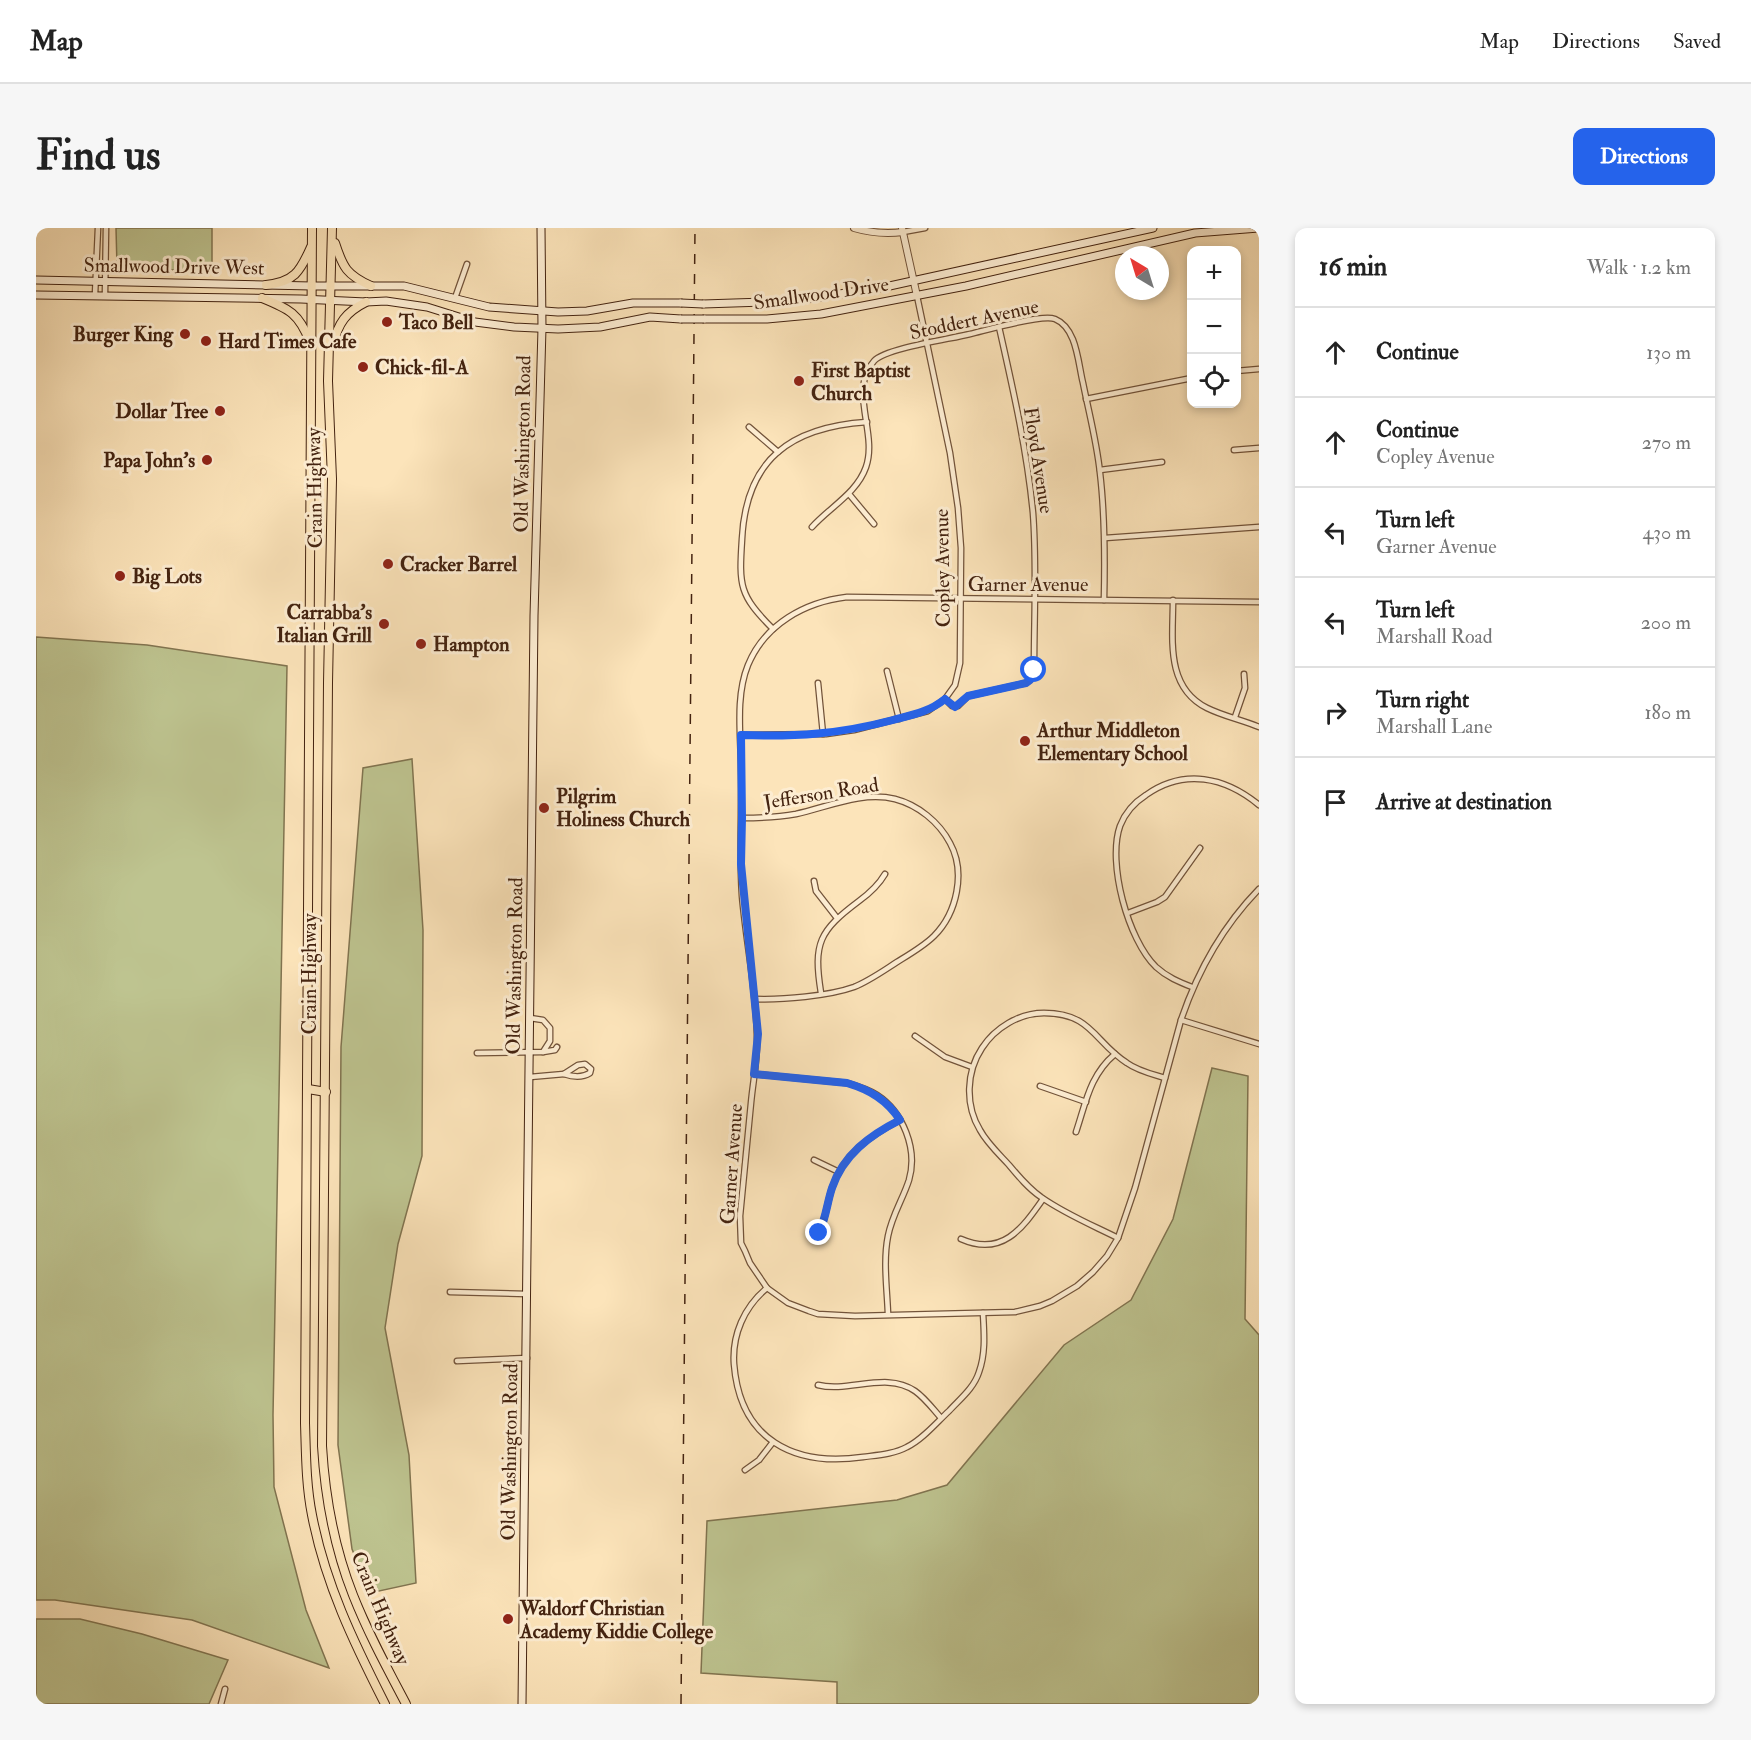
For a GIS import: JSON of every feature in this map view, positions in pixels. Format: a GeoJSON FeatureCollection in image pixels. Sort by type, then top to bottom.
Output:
{"type":"FeatureCollection","features":[{"type":"Feature","properties":{"kind":"highway","name":"Crain Highway"},"geometry":{"type":"LineString","coordinates":[[312,228],[305,1423],[310,1501],[321,1555],[339,1609],[385,1704]]}},
{"type":"Feature","properties":{"kind":"highway","name":"Crain Highway"},"geometry":{"type":"LineString","coordinates":[[332,232],[329,366],[332,490],[326,857],[322,1446],[326,1492],[339,1555],[352,1593],[406,1704]]}},
{"type":"Feature","properties":{"kind":"highway"},"geometry":{"type":"LineString","coordinates":[[332,232],[344,267],[353,277],[371,286]]}},
{"type":"Feature","properties":{"kind":"highway"},"geometry":{"type":"LineString","coordinates":[[266,285],[284,282],[293,277],[304,263],[312,244]]}},
{"type":"Feature","properties":{"kind":"highway"},"geometry":{"type":"LineString","coordinates":[[262,298],[295,315],[312,346]]}},
{"type":"Feature","properties":{"kind":"highway"},"geometry":{"type":"LineString","coordinates":[[329,366],[342,320],[352,310],[366,302]]}},
{"type":"Feature","properties":{"kind":"highway"},"geometry":{"type":"LineString","coordinates":[[309,855],[326,857]]}},
{"type":"Feature","properties":{"kind":"highway"},"geometry":{"type":"LineString","coordinates":[[308,1089],[326,1092]]}},
{"type":"Feature","properties":{"kind":"main road","name":"Old Washington Road"},"geometry":{"type":"LineString","coordinates":[[522,1704],[534,623],[542,328],[541,228]]}},
{"type":"Feature","properties":{"kind":"main road","name":"Smallwood Drive"},"geometry":{"type":"LineString","coordinates":[[312,286],[404,286],[489,307],[541,311],[587,311],[643,302],[703,304],[794,301],[914,282],[1153,228]]}},
{"type":"Feature","properties":{"kind":"main road","name":"Smallwood Drive"},"geometry":{"type":"LineString","coordinates":[[312,300],[386,301],[414,304],[475,322],[514,327],[600,327],[650,317],[767,319],[811,315],[917,296],[1196,233],[1259,228]]}},
{"type":"Feature","properties":{"kind":"main road","name":"Smallwood Drive West"},"geometry":{"type":"LineString","coordinates":[[36,280],[312,286]]}},
{"type":"Feature","properties":{"kind":"main road","name":"Smallwood Drive West"},"geometry":{"type":"LineString","coordinates":[[36,295],[312,300]]}},
{"type":"Feature","properties":{"kind":"street"},"geometry":{"type":"LineString","coordinates":[[95,296],[98,228]]}},
{"type":"Feature","properties":{"kind":"street"},"geometry":{"type":"LineString","coordinates":[[105,295],[106,228]]}},
{"type":"Feature","properties":{"kind":"street"},"geometry":{"type":"LineString","coordinates":[[854,228],[881,233],[925,228]]}},
{"type":"Feature","properties":{"kind":"street","name":"Copley Avenue"},"geometry":{"type":"LineString","coordinates":[[902,230],[953,471],[961,548],[959,670],[955,685],[945,699]]}},
{"type":"Feature","properties":{"kind":"street"},"geometry":{"type":"LineString","coordinates":[[455,298],[467,264]]}},
{"type":"Feature","properties":{"kind":"street","name":"Stoddert Avenue"},"geometry":{"type":"LineString","coordinates":[[812,527],[849,494],[861,478],[867,464],[870,446],[864,385],[875,360],[896,350],[1047,318],[1061,322],[1069,331],[1086,399],[1100,470],[1105,538],[1104,600]]}},
{"type":"Feature","properties":{"kind":"street","name":"Floyd Avenue"},"geometry":{"type":"LineString","coordinates":[[945,699],[955,707],[968,696],[1026,683],[1030,680],[1034,670],[1033,514],[1026,453],[999,327]]}},
{"type":"Feature","properties":{"kind":"street"},"geometry":{"type":"LineString","coordinates":[[1241,371],[1259,369]]}},
{"type":"Feature","properties":{"kind":"street"},"geometry":{"type":"LineString","coordinates":[[1086,399],[1187,379]]}},
{"type":"Feature","properties":{"kind":"street"},"geometry":{"type":"LineString","coordinates":[[773,629],[754,609],[743,589],[741,552],[743,518],[756,479],[778,452],[814,431],[835,425],[867,422]]}},
{"type":"Feature","properties":{"kind":"street"},"geometry":{"type":"LineString","coordinates":[[749,427],[778,452]]}},
{"type":"Feature","properties":{"kind":"street"},"geometry":{"type":"LineString","coordinates":[[1234,450],[1259,448]]}},
{"type":"Feature","properties":{"kind":"street"},"geometry":{"type":"LineString","coordinates":[[1100,470],[1162,462]]}},
{"type":"Feature","properties":{"kind":"street"},"geometry":{"type":"LineString","coordinates":[[849,494],[874,524]]}},
{"type":"Feature","properties":{"kind":"street"},"geometry":{"type":"LineString","coordinates":[[1105,538],[1259,527]]}},
{"type":"Feature","properties":{"kind":"street","name":"Garner Avenue"},"geometry":{"type":"LineString","coordinates":[[1259,602],[835,598],[801,610],[773,629],[754,654],[745,675],[740,708],[741,864],[758,1050],[740,1216],[741,1243],[753,1269],[767,1288],[788,1303],[818,1314],[855,1316],[983,1313],[1028,1309],[1063,1296],[1093,1272],[1107,1257],[1124,1224],[1192,987],[1226,928],[1259,889]]}},
{"type":"Feature","properties":{"kind":"street"},"geometry":{"type":"LineString","coordinates":[[1173,600],[1173,658],[1178,679],[1200,704],[1259,727]]}},
{"type":"Feature","properties":{"kind":"street"},"geometry":{"type":"LineString","coordinates":[[887,671],[899,718]]}},
{"type":"Feature","properties":{"kind":"street"},"geometry":{"type":"LineString","coordinates":[[1235,717],[1245,688],[1244,674]]}},
{"type":"Feature","properties":{"kind":"street"},"geometry":{"type":"LineString","coordinates":[[818,683],[823,734]]}},
{"type":"Feature","properties":{"kind":"street"},"geometry":{"type":"LineString","coordinates":[[741,735],[823,734],[854,730],[928,711],[945,699]]}},
{"type":"Feature","properties":{"kind":"street"},"geometry":{"type":"LineString","coordinates":[[1192,987],[1170,978],[1150,960],[1136,939],[1119,878],[1116,847],[1123,819],[1142,797],[1167,783],[1191,778],[1204,778],[1230,787],[1259,805]]}},
{"type":"Feature","properties":{"kind":"street","name":"Jefferson Road"},"geometry":{"type":"LineString","coordinates":[[742,818],[794,814],[868,797],[883,797],[906,803],[925,814],[945,835],[958,867],[958,888],[950,912],[926,943],[864,982],[843,990],[755,999]]}},
{"type":"Feature","properties":{"kind":"street"},"geometry":{"type":"LineString","coordinates":[[1128,913],[1149,906],[1165,897],[1200,848]]}},
{"type":"Feature","properties":{"kind":"street"},"geometry":{"type":"LineString","coordinates":[[821,993],[817,960],[823,935],[837,918],[879,885],[885,874]]}},
{"type":"Feature","properties":{"kind":"street"},"geometry":{"type":"LineString","coordinates":[[814,881],[816,891],[837,918]]}},
{"type":"Feature","properties":{"kind":"street"},"geometry":{"type":"LineString","coordinates":[[1118,1238],[1043,1199],[1026,1184],[980,1131],[974,1118],[970,1097],[972,1067],[983,1046],[998,1030],[1012,1021],[1040,1014],[1055,1014],[1078,1021],[1095,1032],[1115,1054],[1133,1067],[1165,1078]]}},
{"type":"Feature","properties":{"kind":"street"},"geometry":{"type":"LineString","coordinates":[[530,1018],[543,1020],[550,1028],[550,1041],[543,1052]]}},
{"type":"Feature","properties":{"kind":"street"},"geometry":{"type":"LineString","coordinates":[[1181,1020],[1259,1044]]}},
{"type":"Feature","properties":{"kind":"street"},"geometry":{"type":"LineString","coordinates":[[915,1036],[945,1057],[972,1067]]}},
{"type":"Feature","properties":{"kind":"street"},"geometry":{"type":"LineString","coordinates":[[477,1053],[530,1053],[555,1050],[557,1047]]}},
{"type":"Feature","properties":{"kind":"street"},"geometry":{"type":"LineString","coordinates":[[1076,1132],[1098,1071],[1115,1054]]}},
{"type":"Feature","properties":{"kind":"street"},"geometry":{"type":"LineString","coordinates":[[530,1077],[564,1074],[581,1077],[590,1073],[591,1069],[588,1065],[581,1064],[564,1074]]}},
{"type":"Feature","properties":{"kind":"street"},"geometry":{"type":"LineString","coordinates":[[754,1074],[858,1086],[877,1095],[900,1120],[910,1143],[911,1170],[892,1217],[887,1240],[888,1314]]}},
{"type":"Feature","properties":{"kind":"street"},"geometry":{"type":"LineString","coordinates":[[1040,1086],[1086,1102]]}},
{"type":"Feature","properties":{"kind":"street"},"geometry":{"type":"LineString","coordinates":[[819,1233],[839,1172],[850,1155],[862,1144],[900,1120]]}},
{"type":"Feature","properties":{"kind":"street"},"geometry":{"type":"LineString","coordinates":[[814,1160],[839,1172]]}},
{"type":"Feature","properties":{"kind":"street"},"geometry":{"type":"LineString","coordinates":[[961,1239],[975,1244],[990,1245],[1008,1239],[1021,1228],[1043,1199]]}},
{"type":"Feature","properties":{"kind":"street"},"geometry":{"type":"LineString","coordinates":[[767,1288],[752,1303],[743,1317],[735,1339],[736,1380],[742,1401],[753,1421],[773,1442],[795,1453],[824,1460],[880,1454],[910,1446],[942,1418],[973,1385],[980,1370],[984,1350],[983,1313]]}},
{"type":"Feature","properties":{"kind":"street"},"geometry":{"type":"LineString","coordinates":[[450,1292],[527,1294]]}},
{"type":"Feature","properties":{"kind":"street"},"geometry":{"type":"LineString","coordinates":[[457,1361],[526,1358]]}},
{"type":"Feature","properties":{"kind":"street"},"geometry":{"type":"LineString","coordinates":[[818,1385],[838,1388],[885,1382],[896,1383],[917,1392],[942,1418]]}},
{"type":"Feature","properties":{"kind":"street"},"geometry":{"type":"LineString","coordinates":[[745,1470],[759,1460],[773,1442]]}},
{"type":"Feature","properties":{"kind":"street"},"geometry":{"type":"LineString","coordinates":[[221,1704],[225,1689]]}},
{"type":"Feature","properties":{"kind":"green space"},"geometry":{"type":"Polygon","coordinates":[[[116,228],[212,228],[212,272],[117,267],[116,228]]]}},
{"type":"Feature","properties":{"kind":"green space"},"geometry":{"type":"Polygon","coordinates":[[[36,637],[147,645],[287,666],[273,1415],[274,1487],[306,1610],[329,1668],[192,1620],[55,1600],[36,1600],[36,637]]]}},
{"type":"Feature","properties":{"kind":"green space"},"geometry":{"type":"Polygon","coordinates":[[[412,759],[423,930],[422,1156],[398,1244],[385,1328],[409,1455],[416,1583],[370,1593],[352,1549],[338,1445],[341,1047],[363,768],[412,759]]]}},
{"type":"Feature","properties":{"kind":"green space"},"geometry":{"type":"Polygon","coordinates":[[[1212,1068],[1248,1076],[1245,1319],[1259,1335],[1259,1704],[837,1704],[837,1682],[701,1673],[707,1521],[897,1500],[947,1485],[1064,1345],[1131,1300],[1173,1219],[1212,1068]]]}},
{"type":"Feature","properties":{"kind":"green space"},"geometry":{"type":"Polygon","coordinates":[[[36,1619],[80,1619],[142,1634],[228,1660],[209,1704],[36,1704],[36,1619]]]}},
{"type":"Feature","properties":{"kind":"railway"},"geometry":{"type":"LineString","coordinates":[[681,1704],[695,228]]}},
{"type":"Feature","properties":{"kind":"place","name":"Taco Bell"},"geometry":{"type":"Point","coordinates":[387,322]}},
{"type":"Feature","properties":{"kind":"place","name":"Burger King"},"geometry":{"type":"Point","coordinates":[185,334]}},
{"type":"Feature","properties":{"kind":"place","name":"Hard Times Cafe"},"geometry":{"type":"Point","coordinates":[206,341]}},
{"type":"Feature","properties":{"kind":"place","name":"Chick-fil-A"},"geometry":{"type":"Point","coordinates":[363,367]}},
{"type":"Feature","properties":{"kind":"place","name":"First Baptist Church"},"geometry":{"type":"Point","coordinates":[799,381]}},
{"type":"Feature","properties":{"kind":"place","name":"Dollar Tree"},"geometry":{"type":"Point","coordinates":[220,411]}},
{"type":"Feature","properties":{"kind":"place","name":"Papa John's"},"geometry":{"type":"Point","coordinates":[207,460]}},
{"type":"Feature","properties":{"kind":"place","name":"Cracker Barrel"},"geometry":{"type":"Point","coordinates":[388,564]}},
{"type":"Feature","properties":{"kind":"place","name":"Big Lots"},"geometry":{"type":"Point","coordinates":[120,576]}},
{"type":"Feature","properties":{"kind":"place","name":"Carrabba's Italian Grill"},"geometry":{"type":"Point","coordinates":[384,624]}},
{"type":"Feature","properties":{"kind":"place","name":"Hampton"},"geometry":{"type":"Point","coordinates":[421,644]}},
{"type":"Feature","properties":{"kind":"place","name":"Arthur Middleton Elementary School"},"geometry":{"type":"Point","coordinates":[1025,741]}},
{"type":"Feature","properties":{"kind":"place","name":"Pilgrim Holiness Church"},"geometry":{"type":"Point","coordinates":[544,808]}},
{"type":"Feature","properties":{"kind":"place","name":"Waldorf Christian Academy Kiddie College"},"geometry":{"type":"Point","coordinates":[508,1619]}},
{"type":"Feature","properties":{"kind":"route"},"geometry":{"type":"LineString","coordinates":[[819,1233],[833,1187],[846,1161],[862,1144],[900,1120],[877,1095],[858,1086],[754,1074],[758,1034],[742,895],[741,735],[826,734],[854,730],[928,711],[945,699],[952,706],[958,706],[968,696],[1026,683],[1030,680],[1034,670]]}}]}
